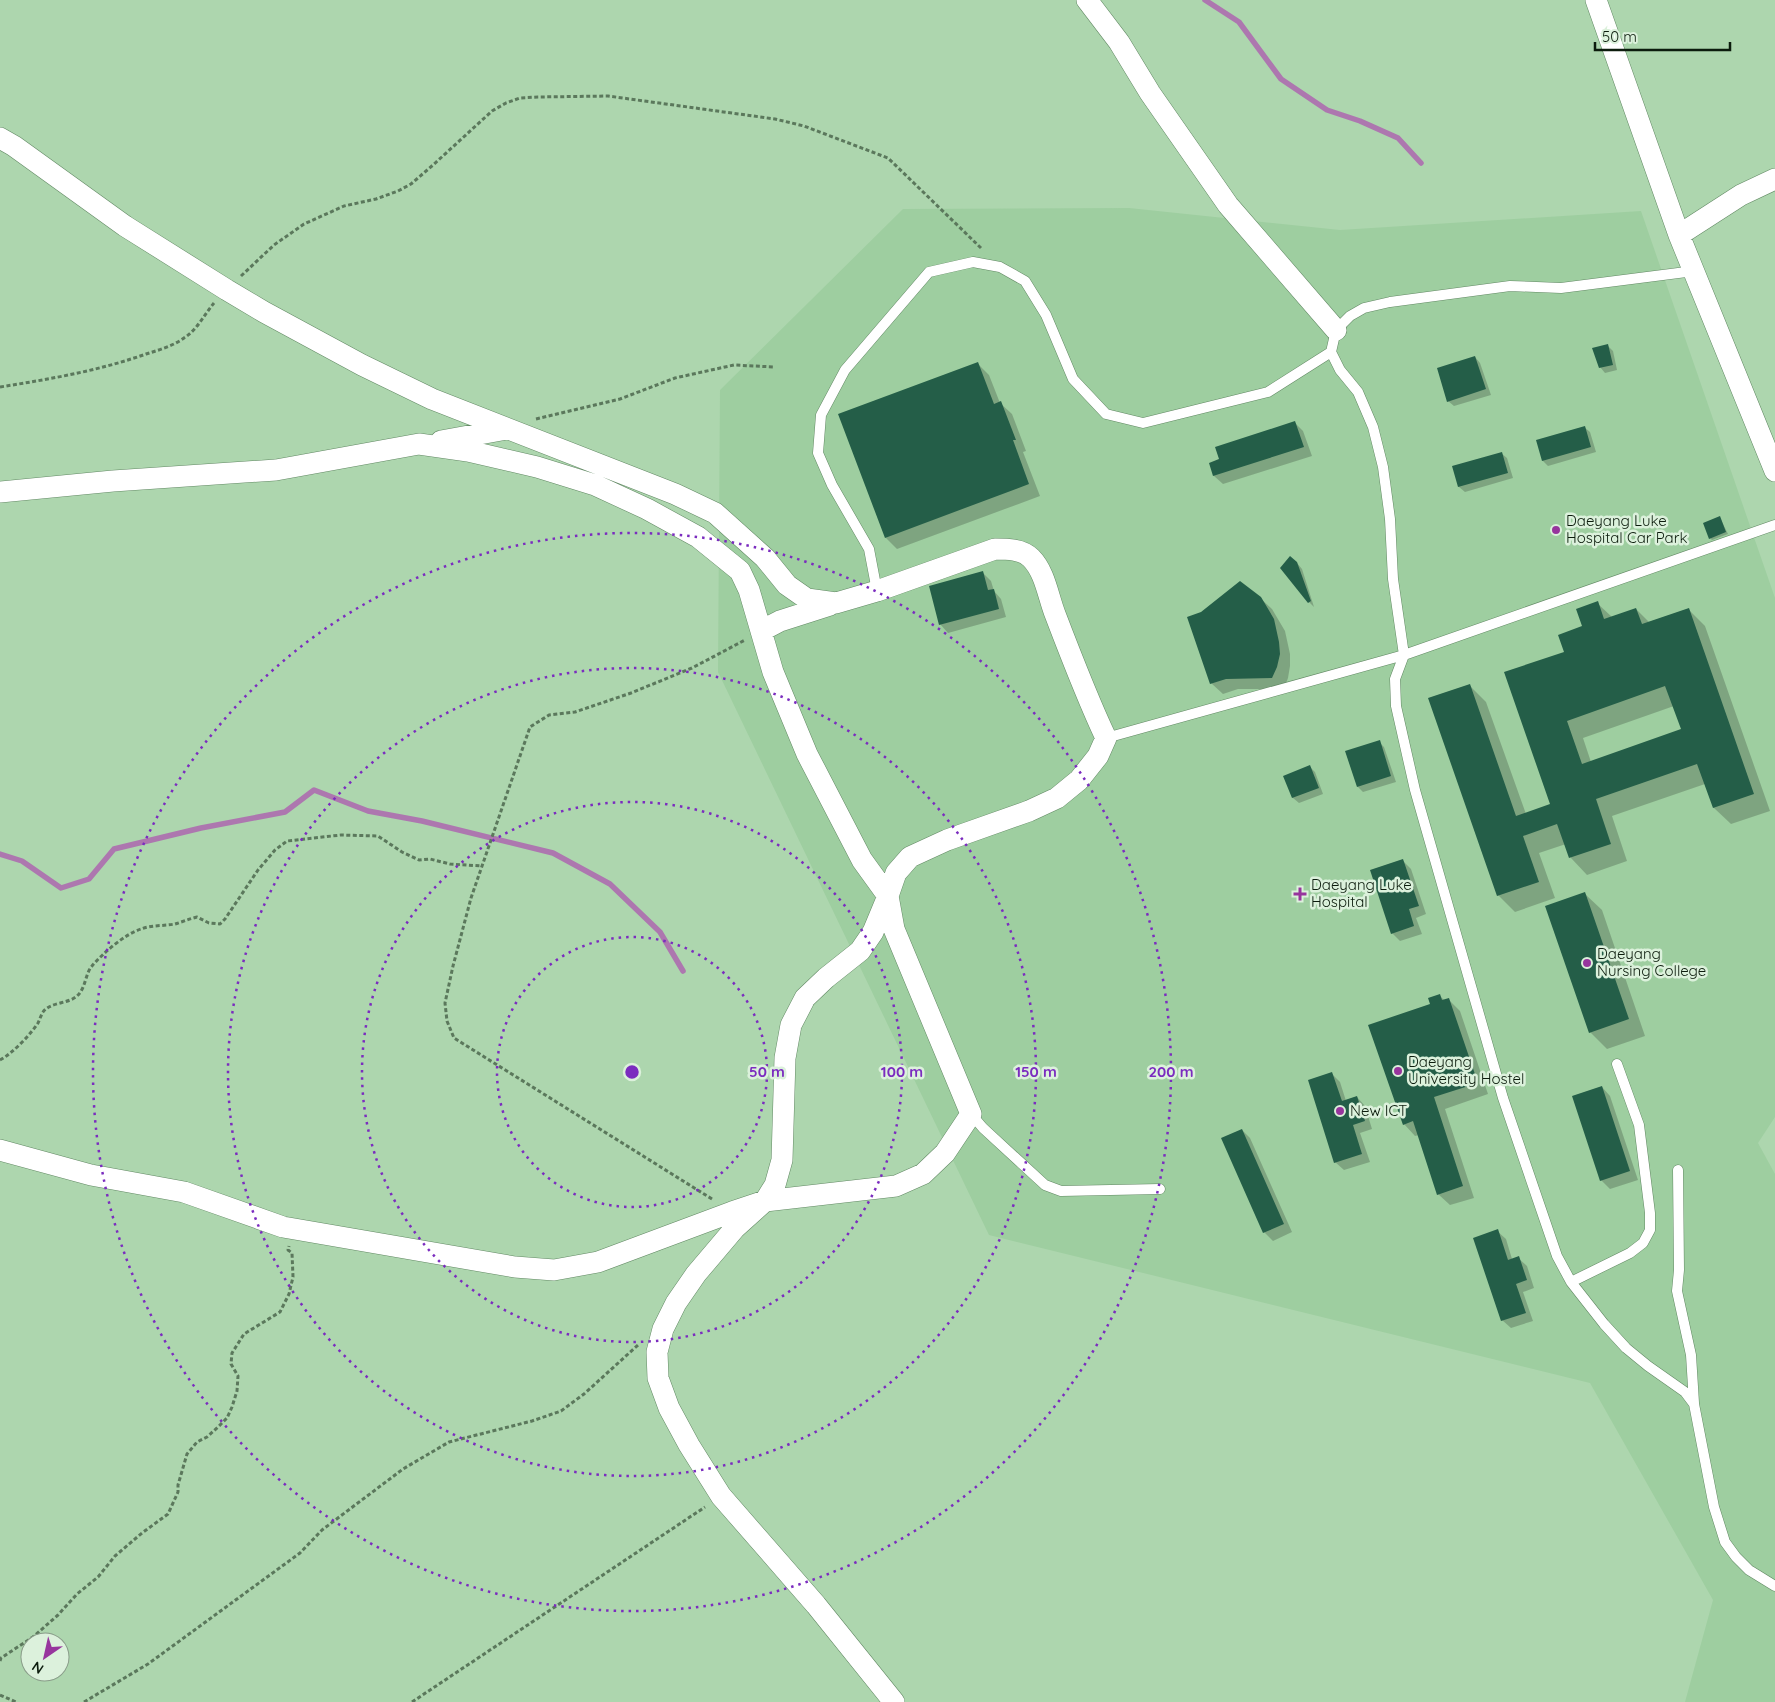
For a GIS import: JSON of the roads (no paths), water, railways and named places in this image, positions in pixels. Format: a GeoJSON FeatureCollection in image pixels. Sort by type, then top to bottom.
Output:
{"type":"FeatureCollection","features":[{"type":"Feature","properties":{"kind":"street"},"geometry":{"type":"LineString","coordinates":[[1087,0],[1119,42],[1150,93],[1228,205],[1336,330]]}},
{"type":"Feature","properties":{"kind":"street"},"geometry":{"type":"LineString","coordinates":[[1596,0],[1679,235],[1775,471]]}},
{"type":"Feature","properties":{"kind":"street"},"geometry":{"type":"LineString","coordinates":[[0,138],[14,146],[125,226],[226,290],[362,365],[432,399],[675,494],[715,513],[765,558],[786,585]]}},
{"type":"Feature","properties":{"kind":"street"},"geometry":{"type":"LineString","coordinates":[[1679,235],[1741,195],[1775,179]]}},
{"type":"Feature","properties":{"kind":"street"},"geometry":{"type":"LineString","coordinates":[[0,492],[113,480],[276,470],[508,429]]}},
{"type":"Feature","properties":{"kind":"street"},"geometry":{"type":"LineString","coordinates":[[419,444],[468,451],[537,467],[595,485],[647,509],[698,537],[740,571],[786,585],[807,599],[836,603]]}},
{"type":"Feature","properties":{"kind":"street"},"geometry":{"type":"LineString","coordinates":[[761,632],[780,621],[877,591],[995,549],[1014,549],[1030,556],[1040,570],[1054,611],[1106,738],[1098,756],[1079,780],[1057,798],[1029,811],[947,840],[910,857],[896,873],[873,932],[860,951],[826,978],[805,998],[791,1025],[785,1058],[782,1160],[775,1185],[765,1201],[735,1228],[696,1274],[676,1303],[663,1329],[657,1352],[658,1378],[669,1408],[689,1445],[721,1496],[816,1605],[894,1702]]}},
{"type":"Feature","properties":{"kind":"street"},"geometry":{"type":"LineString","coordinates":[[0,1150],[91,1175],[184,1192],[283,1227],[515,1267],[554,1270],[598,1262],[765,1201],[896,1186],[923,1174],[945,1153],[971,1114],[894,930],[888,896],[862,860],[807,754],[773,672],[749,590],[740,571]]}},
{"type":"Feature","properties":{"kind":"lane"},"geometry":{"type":"LineString","coordinates":[[877,591],[869,549],[832,484],[818,453],[821,415],[845,370],[929,272],[973,262],[1000,267],[1025,281],[1046,315],[1073,380],[1106,414],[1143,423],[1268,392],[1332,352]]}},
{"type":"Feature","properties":{"kind":"lane"},"geometry":{"type":"LineString","coordinates":[[1694,271],[1561,288],[1510,286],[1390,302],[1364,308],[1350,316],[1336,330],[1332,352],[1340,370],[1358,392],[1373,427],[1383,467],[1390,519],[1393,579],[1404,655],[1395,679],[1396,706],[1415,790],[1503,1098],[1546,1226],[1557,1256],[1571,1282],[1604,1324],[1626,1348],[1685,1392],[1694,1404]]}},
{"type":"Feature","properties":{"kind":"lane"},"geometry":{"type":"LineString","coordinates":[[1106,738],[1404,655],[1775,525]]}},
{"type":"Feature","properties":{"kind":"lane"},"geometry":{"type":"LineString","coordinates":[[1571,1282],[1630,1253],[1643,1243],[1650,1230],[1650,1213],[1639,1125],[1617,1064]]}},
{"type":"Feature","properties":{"kind":"lane"},"geometry":{"type":"LineString","coordinates":[[971,1114],[982,1128],[1045,1185],[1062,1190],[1160,1189]]}},
{"type":"Feature","properties":{"kind":"lane"},"geometry":{"type":"LineString","coordinates":[[1678,1170],[1679,1270],[1677,1291],[1691,1355],[1694,1404],[1714,1507],[1725,1542],[1736,1557],[1749,1570],[1775,1586]]}},
{"type":"Feature","properties":{"kind":"waterway"},"geometry":{"type":"LineString","coordinates":[[1205,0],[1239,22],[1281,79],[1327,110],[1360,121],[1398,138],[1421,163]]}},
{"type":"Feature","properties":{"kind":"waterway"},"geometry":{"type":"LineString","coordinates":[[0,854],[22,861],[61,888],[89,879],[114,849],[201,828],[285,812],[314,790],[368,811],[422,821],[553,853],[610,884],[660,932],[683,971]]}},
{"type":"Feature","properties":{"kind":"place","name":"Daeyang Luke Hospital Car Park"},"geometry":{"type":"Point","coordinates":[1556,530]}},
{"type":"Feature","properties":{"kind":"place","name":"Daeyang Luke Hospital"},"geometry":{"type":"Point","coordinates":[1300,894]}},
{"type":"Feature","properties":{"kind":"place","name":"Daeyang Nursing College"},"geometry":{"type":"Point","coordinates":[1587,963]}},
{"type":"Feature","properties":{"kind":"place","name":"Daeyang University Hostel"},"geometry":{"type":"Point","coordinates":[1398,1071]}},
{"type":"Feature","properties":{"kind":"place","name":"New ICT"},"geometry":{"type":"Point","coordinates":[1340,1111]}}]}
